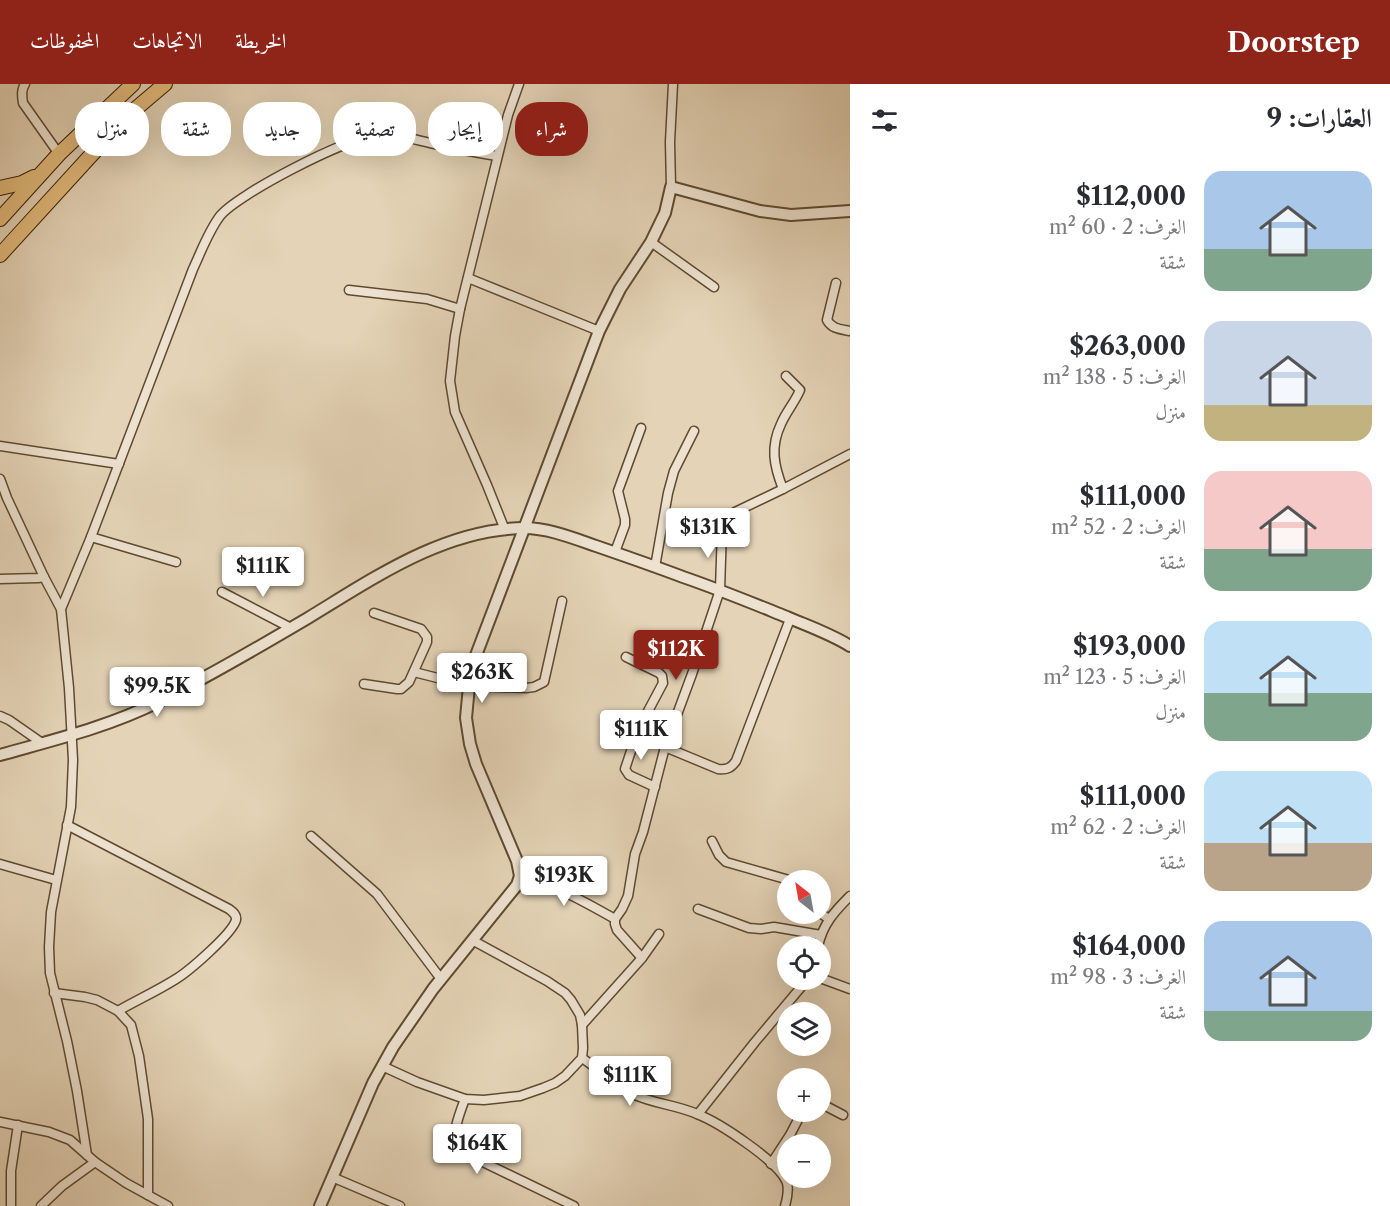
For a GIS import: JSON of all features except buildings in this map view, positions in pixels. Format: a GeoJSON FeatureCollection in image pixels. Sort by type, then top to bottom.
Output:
{"type":"FeatureCollection","features":[{"type":"Feature","properties":{"kind":"main road"},"geometry":{"type":"LineString","coordinates":[[0,219],[59,154],[133,84]]}},
{"type":"Feature","properties":{"kind":"main road"},"geometry":{"type":"LineString","coordinates":[[0,254],[126,117],[165,84]]}},
{"type":"Feature","properties":{"kind":"main road"},"geometry":{"type":"LineString","coordinates":[[0,188],[21,183],[41,174]]}},
{"type":"Feature","properties":{"kind":"street"},"geometry":{"type":"LineString","coordinates":[[25,84],[22,88],[23,103],[59,154]]}},
{"type":"Feature","properties":{"kind":"street"},"geometry":{"type":"LineString","coordinates":[[503,134],[519,84]]}},
{"type":"Feature","properties":{"kind":"street"},"geometry":{"type":"LineString","coordinates":[[320,1206],[382,1066],[420,1007],[509,897],[520,876],[517,861],[476,764],[470,744],[466,718],[469,686],[475,658],[599,331],[620,289],[651,242],[665,213],[671,187],[672,84]]}},
{"type":"Feature","properties":{"kind":"street"},"geometry":{"type":"LineString","coordinates":[[61,609],[91,537],[192,269],[220,215],[251,192],[345,144],[375,135],[401,136],[428,143]]}},
{"type":"Feature","properties":{"kind":"street"},"geometry":{"type":"LineString","coordinates":[[497,156],[454,336],[450,381],[455,412],[505,530]]}},
{"type":"Feature","properties":{"kind":"street"},"geometry":{"type":"LineString","coordinates":[[671,187],[760,211],[790,215],[850,211]]}},
{"type":"Feature","properties":{"kind":"street"},"geometry":{"type":"LineString","coordinates":[[651,242],[714,287]]}},
{"type":"Feature","properties":{"kind":"street"},"geometry":{"type":"LineString","coordinates":[[468,278],[599,331]]}},
{"type":"Feature","properties":{"kind":"street"},"geometry":{"type":"LineString","coordinates":[[836,283],[827,320],[834,328],[850,331]]}},
{"type":"Feature","properties":{"kind":"street"},"geometry":{"type":"LineString","coordinates":[[349,290],[427,299],[460,309]]}},
{"type":"Feature","properties":{"kind":"street"},"geometry":{"type":"LineString","coordinates":[[783,489],[776,471],[775,442],[781,423],[800,390],[786,376]]}},
{"type":"Feature","properties":{"kind":"street"},"geometry":{"type":"LineString","coordinates":[[615,552],[625,525],[618,491],[641,428]]}},
{"type":"Feature","properties":{"kind":"street"},"geometry":{"type":"LineString","coordinates":[[655,567],[674,471],[694,431]]}},
{"type":"Feature","properties":{"kind":"street"},"geometry":{"type":"LineString","coordinates":[[0,446],[119,464]]}},
{"type":"Feature","properties":{"kind":"street"},"geometry":{"type":"LineString","coordinates":[[642,958],[617,930],[615,919],[628,896],[635,854],[665,747],[720,590],[722,528],[727,518],[735,512],[850,454]]}},
{"type":"Feature","properties":{"kind":"street"},"geometry":{"type":"LineString","coordinates":[[0,479],[61,609],[73,735],[72,782],[71,807],[51,912],[50,973],[67,1041],[87,1155]]}},
{"type":"Feature","properties":{"kind":"street"},"geometry":{"type":"LineString","coordinates":[[0,755],[109,723],[156,703],[428,550],[457,539],[505,530],[525,528],[565,536],[615,552],[720,590],[825,633],[850,646]]}},
{"type":"Feature","properties":{"kind":"street"},"geometry":{"type":"LineString","coordinates":[[91,537],[176,562]]}},
{"type":"Feature","properties":{"kind":"street"},"geometry":{"type":"LineString","coordinates":[[0,579],[44,577]]}},
{"type":"Feature","properties":{"kind":"street"},"geometry":{"type":"LineString","coordinates":[[222,592],[291,628]]}},
{"type":"Feature","properties":{"kind":"street"},"geometry":{"type":"LineString","coordinates":[[414,672],[469,686],[534,687],[544,682],[562,601]]}},
{"type":"Feature","properties":{"kind":"street"},"geometry":{"type":"LineString","coordinates":[[364,684],[401,688],[409,682],[427,642],[427,637],[421,629],[374,612]]}},
{"type":"Feature","properties":{"kind":"street"},"geometry":{"type":"LineString","coordinates":[[665,747],[718,769],[725,770],[731,767],[736,761],[790,619]]}},
{"type":"Feature","properties":{"kind":"street"},"geometry":{"type":"LineString","coordinates":[[626,657],[659,673],[663,679],[638,730],[625,769],[629,775],[655,787]]}},
{"type":"Feature","properties":{"kind":"street"},"geometry":{"type":"LineString","coordinates":[[0,716],[42,743]]}},
{"type":"Feature","properties":{"kind":"street"},"geometry":{"type":"LineString","coordinates":[[67,825],[229,909],[236,917],[236,921],[227,933],[189,970],[118,1011]]}},
{"type":"Feature","properties":{"kind":"street"},"geometry":{"type":"LineString","coordinates":[[312,836],[377,894],[441,979]]}},
{"type":"Feature","properties":{"kind":"street"},"geometry":{"type":"LineString","coordinates":[[712,841],[719,855],[726,862],[777,877]]}},
{"type":"Feature","properties":{"kind":"street"},"geometry":{"type":"LineString","coordinates":[[0,864],[56,880]]}},
{"type":"Feature","properties":{"kind":"street"},"geometry":{"type":"LineString","coordinates":[[520,876],[543,883],[615,919]]}},
{"type":"Feature","properties":{"kind":"street"},"geometry":{"type":"LineString","coordinates":[[831,917],[850,896]]}},
{"type":"Feature","properties":{"kind":"street"},"geometry":{"type":"LineString","coordinates":[[698,909],[749,928],[774,927],[821,935],[826,924]]}},
{"type":"Feature","properties":{"kind":"street"},"geometry":{"type":"LineString","coordinates":[[582,1025],[642,958],[659,934]]}},
{"type":"Feature","properties":{"kind":"street"},"geometry":{"type":"LineString","coordinates":[[382,1066],[417,1082],[465,1099],[484,1100],[520,1096],[555,1083],[582,1058],[582,1025],[577,1007],[565,993],[472,940]]}},
{"type":"Feature","properties":{"kind":"street"},"geometry":{"type":"LineString","coordinates":[[831,982],[850,989]]}},
{"type":"Feature","properties":{"kind":"street"},"geometry":{"type":"LineString","coordinates":[[698,1114],[799,990]]}},
{"type":"Feature","properties":{"kind":"street"},"geometry":{"type":"LineString","coordinates":[[54,993],[97,1000],[118,1011],[131,1025],[144,1085],[148,1119],[148,1195]]}},
{"type":"Feature","properties":{"kind":"street"},"geometry":{"type":"LineString","coordinates":[[582,1058],[633,1094],[698,1114],[723,1127],[748,1145],[781,1173],[787,1184],[788,1193],[785,1206]]}},
{"type":"Feature","properties":{"kind":"street"},"geometry":{"type":"LineString","coordinates":[[465,1099],[454,1137],[458,1150],[573,1206]]}},
{"type":"Feature","properties":{"kind":"street"},"geometry":{"type":"LineString","coordinates":[[831,1109],[843,1115]]}},
{"type":"Feature","properties":{"kind":"street"},"geometry":{"type":"LineString","coordinates":[[0,1122],[62,1136],[70,1140],[95,1162],[168,1206]]}},
{"type":"Feature","properties":{"kind":"street"},"geometry":{"type":"LineString","coordinates":[[771,1164],[797,1122]]}},
{"type":"Feature","properties":{"kind":"street"},"geometry":{"type":"LineString","coordinates":[[10,1206],[11,1171],[18,1125]]}},
{"type":"Feature","properties":{"kind":"street"},"geometry":{"type":"LineString","coordinates":[[41,1206],[62,1186],[95,1162]]}},
{"type":"Feature","properties":{"kind":"street"},"geometry":{"type":"LineString","coordinates":[[332,1177],[400,1206]]}}]}
